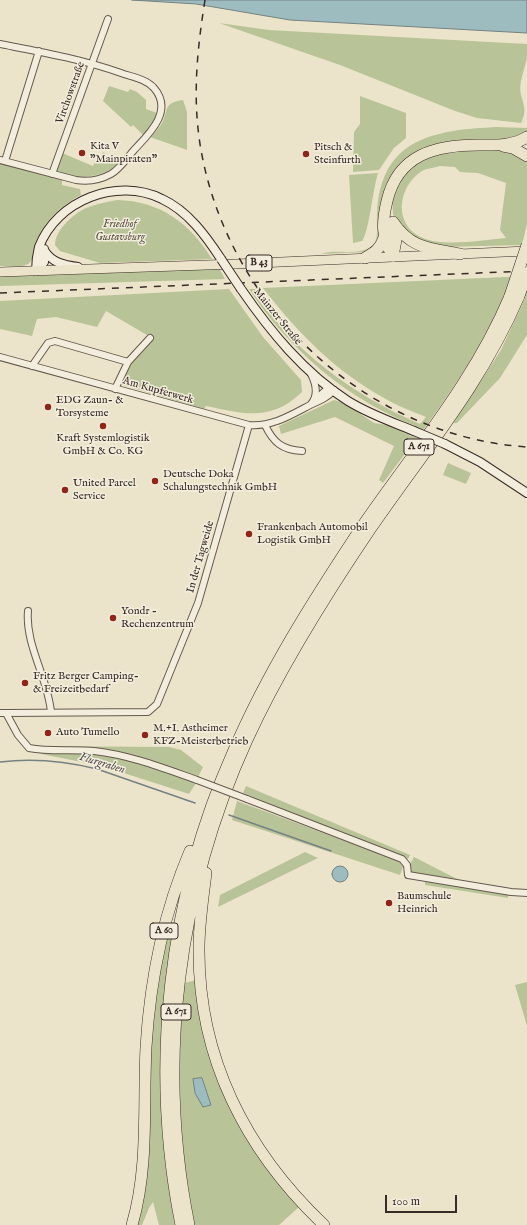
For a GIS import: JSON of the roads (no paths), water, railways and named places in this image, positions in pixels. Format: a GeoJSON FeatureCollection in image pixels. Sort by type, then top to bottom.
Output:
{"type":"FeatureCollection","features":[{"type":"Feature","properties":{"kind":"highway"},"geometry":{"type":"LineString","coordinates":[[365,258],[377,251],[384,238],[387,200],[397,175],[418,156],[449,147],[514,143],[527,137]]}},
{"type":"Feature","properties":{"kind":"highway"},"geometry":{"type":"LineString","coordinates":[[500,145],[513,148],[527,156]]}},
{"type":"Feature","properties":{"kind":"highway"},"geometry":{"type":"LineString","coordinates":[[387,200],[396,240],[393,256]]}},
{"type":"Feature","properties":{"kind":"highway"},"geometry":{"type":"LineString","coordinates":[[393,222],[400,233],[413,243],[460,254]]}},
{"type":"Feature","properties":{"kind":"highway"},"geometry":{"type":"LineString","coordinates":[[384,238],[393,256]]}},
{"type":"Feature","properties":{"kind":"highway","name":"A 671"},"geometry":{"type":"LineString","coordinates":[[190,1225],[180,1167],[175,1112],[174,1050],[176,1008],[185,941],[194,896],[206,851],[222,804],[246,742],[297,644],[371,529],[472,386],[497,344],[514,296],[527,245]]}},
{"type":"Feature","properties":{"kind":"highway","name":"A 671"},"geometry":{"type":"LineString","coordinates":[[206,821],[234,748],[266,683],[290,640],[360,530],[472,371],[527,273]]}},
{"type":"Feature","properties":{"kind":"highway","name":"A 671"},"geometry":{"type":"LineString","coordinates":[[222,804],[207,866],[201,913],[200,976],[205,1016],[216,1060],[239,1116],[266,1161],[300,1202],[324,1225]]}},
{"type":"Feature","properties":{"kind":"highway","name":"A 60"},"geometry":{"type":"LineString","coordinates":[[132,1225],[139,1198],[144,1156],[146,1048],[149,1012],[157,960],[182,873],[206,821]]}},
{"type":"Feature","properties":{"kind":"highway","name":"A 60"},"geometry":{"type":"LineString","coordinates":[[181,1225],[173,1178],[167,1123],[167,1022],[179,928],[192,866],[206,821]]}},
{"type":"Feature","properties":{"kind":"main road","name":"Mainzer Straße"},"geometry":{"type":"LineString","coordinates":[[42,248],[45,235],[52,224],[87,198],[121,190],[144,192],[163,199],[178,209],[194,224],[222,259],[241,289],[278,339],[308,369],[334,390],[371,413],[445,444],[480,462],[527,493]]}},
{"type":"Feature","properties":{"kind":"main road"},"geometry":{"type":"LineString","coordinates":[[42,248],[47,255],[57,262],[87,269]]}},
{"type":"Feature","properties":{"kind":"main road"},"geometry":{"type":"LineString","coordinates":[[36,271],[42,248]]}},
{"type":"Feature","properties":{"kind":"main road","name":"B 43"},"geometry":{"type":"LineString","coordinates":[[0,272],[236,264],[527,251]]}},
{"type":"Feature","properties":{"kind":"street","name":"Virchowstraße"},"geometry":{"type":"LineString","coordinates":[[52,174],[108,19]]}},
{"type":"Feature","properties":{"kind":"street"},"geometry":{"type":"LineString","coordinates":[[0,44],[39,51],[92,63],[148,82],[159,98],[160,117],[157,125],[120,167],[107,176],[84,182],[2,160],[39,51]]}},
{"type":"Feature","properties":{"kind":"street"},"geometry":{"type":"LineString","coordinates":[[115,389],[128,362],[150,338]]}},
{"type":"Feature","properties":{"kind":"street"},"geometry":{"type":"LineString","coordinates":[[32,366],[48,343],[52,341],[128,362]]}},
{"type":"Feature","properties":{"kind":"street","name":"Am Kupferwerk"},"geometry":{"type":"LineString","coordinates":[[0,357],[249,425],[265,424],[283,419],[326,398],[334,390]]}},
{"type":"Feature","properties":{"kind":"street"},"geometry":{"type":"LineString","coordinates":[[308,369],[316,385],[315,400]]}},
{"type":"Feature","properties":{"kind":"street","name":"Am Kupferwerk"},"geometry":{"type":"LineString","coordinates":[[310,405],[326,390],[334,390]]}},
{"type":"Feature","properties":{"kind":"street"},"geometry":{"type":"LineString","coordinates":[[265,424],[272,438],[279,446],[302,451]]}},
{"type":"Feature","properties":{"kind":"street","name":"In der Tagweide"},"geometry":{"type":"LineString","coordinates":[[3,713],[148,712],[157,704],[198,603],[249,425]]}},
{"type":"Feature","properties":{"kind":"street"},"geometry":{"type":"LineString","coordinates":[[28,611],[27,624],[49,695],[51,712]]}},
{"type":"Feature","properties":{"kind":"street"},"geometry":{"type":"LineString","coordinates":[[3,713],[26,745],[36,752],[74,749],[126,757],[150,763],[402,859],[407,865],[408,875],[511,892],[527,893]]}},
{"type":"Feature","properties":{"kind":"water"},"geometry":{"type":"Polygon","coordinates":[[[132,0],[527,0],[527,33],[290,20],[196,4],[132,0]]]}},
{"type":"Feature","properties":{"kind":"water"},"geometry":{"type":"Polygon","coordinates":[[[340,866],[346,868],[348,874],[346,880],[340,882],[334,880],[332,874],[334,868],[340,866]]]}},
{"type":"Feature","properties":{"kind":"water"},"geometry":{"type":"Polygon","coordinates":[[[202,1078],[211,1105],[203,1107],[195,1093],[193,1079],[202,1078]]]}},
{"type":"Feature","properties":{"kind":"waterway","name":"Flurgraben"},"geometry":{"type":"LineString","coordinates":[[0,762],[37,760],[85,766],[195,803]]}},
{"type":"Feature","properties":{"kind":"waterway","name":"Flurgraben"},"geometry":{"type":"LineString","coordinates":[[229,815],[331,851]]}},
{"type":"Feature","properties":{"kind":"railway"},"geometry":{"type":"LineString","coordinates":[[205,0],[198,56],[196,93],[198,131],[201,150],[216,208],[241,262],[274,311],[314,354],[360,390],[412,418],[468,438],[527,447]]}},
{"type":"Feature","properties":{"kind":"railway"},"geometry":{"type":"LineString","coordinates":[[0,293],[527,271]]}},
{"type":"Feature","properties":{"kind":"place","name":"Kita V \"Mainpiraten\""},"geometry":{"type":"Point","coordinates":[82,153]}},
{"type":"Feature","properties":{"kind":"place","name":"Pitsch & Steinfurth"},"geometry":{"type":"Point","coordinates":[306,154]}},
{"type":"Feature","properties":{"kind":"place","name":"EDG Zaun- & Torsysteme"},"geometry":{"type":"Point","coordinates":[48,407]}},
{"type":"Feature","properties":{"kind":"place","name":"Kraft Systemlogistik GmbH & Co. KG"},"geometry":{"type":"Point","coordinates":[103,426]}},
{"type":"Feature","properties":{"kind":"place","name":"Deutsche Doka Schalungstechnik GmbH"},"geometry":{"type":"Point","coordinates":[155,481]}},
{"type":"Feature","properties":{"kind":"place","name":"United Parcel Service"},"geometry":{"type":"Point","coordinates":[65,490]}},
{"type":"Feature","properties":{"kind":"place","name":"Frankenbach Automobil Logistik GmbH"},"geometry":{"type":"Point","coordinates":[249,534]}},
{"type":"Feature","properties":{"kind":"place","name":"Yondr - Rechenzentrum"},"geometry":{"type":"Point","coordinates":[113,618]}},
{"type":"Feature","properties":{"kind":"place","name":"Fritz Berger Camping- & Freizeitbedarf"},"geometry":{"type":"Point","coordinates":[25,683]}},
{"type":"Feature","properties":{"kind":"place","name":"Auto Tumello"},"geometry":{"type":"Point","coordinates":[48,733]}},
{"type":"Feature","properties":{"kind":"place","name":"M.+I. Astheimer KFZ-Meisterbetrieb"},"geometry":{"type":"Point","coordinates":[145,735]}},
{"type":"Feature","properties":{"kind":"place","name":"Baumschule Heinrich"},"geometry":{"type":"Point","coordinates":[389,903]}},
{"type":"Feature","properties":{"kind":"park label","name":"Friedhof Gustavsburg"},"geometry":{"type":"Point","coordinates":[120,231]}}]}
